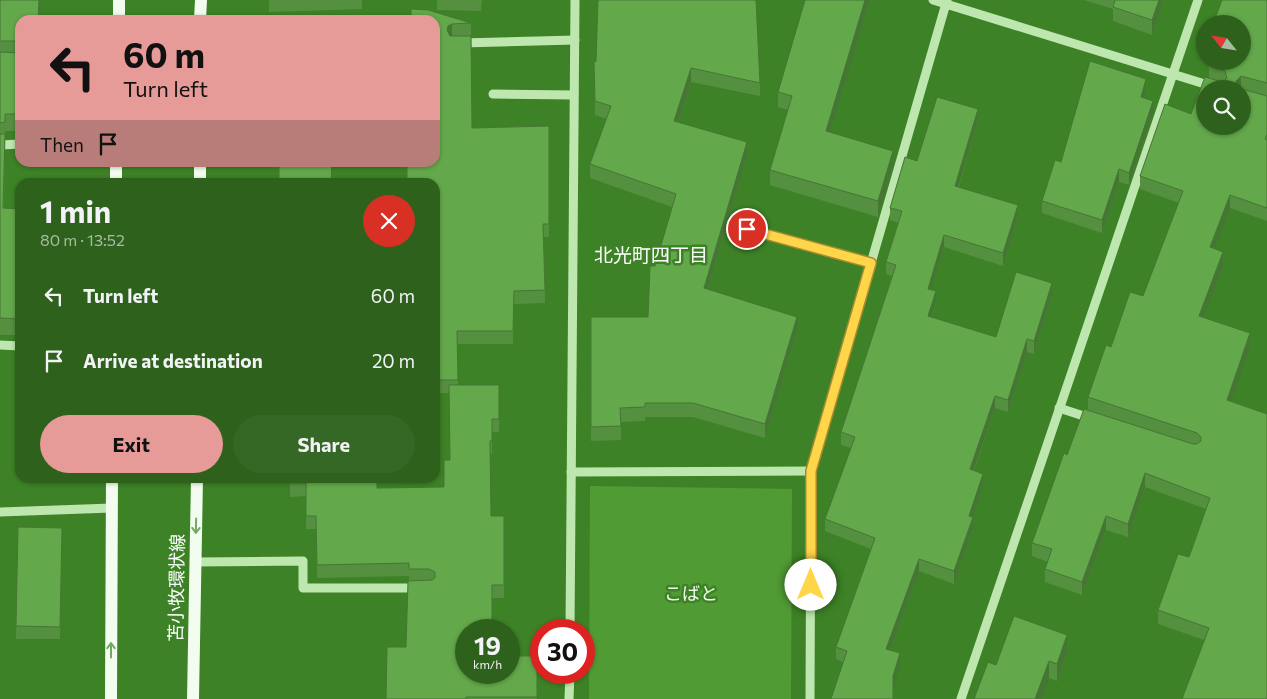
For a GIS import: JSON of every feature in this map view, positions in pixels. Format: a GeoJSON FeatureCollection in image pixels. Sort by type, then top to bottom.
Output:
{"type":"FeatureCollection","features":[{"type":"Feature","properties":{"kind":"main road"},"geometry":{"type":"LineString","coordinates":[[119,0],[119,15]]}},
{"type":"Feature","properties":{"kind":"main road"},"geometry":{"type":"LineString","coordinates":[[200,0],[200,15]]}},
{"type":"Feature","properties":{"kind":"main road"},"geometry":{"type":"LineString","coordinates":[[111,699],[112,483]]}},
{"type":"Feature","properties":{"kind":"main road","name":"苫小牧環状線"},"geometry":{"type":"LineString","coordinates":[[193,699],[197,483]]}},
{"type":"Feature","properties":{"kind":"street"},"geometry":{"type":"LineString","coordinates":[[570,619],[575,0]]}},
{"type":"Feature","properties":{"kind":"street"},"geometry":{"type":"LineString","coordinates":[[932,0],[946,2],[1196,81]]}},
{"type":"Feature","properties":{"kind":"street"},"geometry":{"type":"LineString","coordinates":[[961,699],[1198,0]]}},
{"type":"Feature","properties":{"kind":"street"},"geometry":{"type":"LineString","coordinates":[[810,699],[811,471],[946,2]]}},
{"type":"Feature","properties":{"kind":"street"},"geometry":{"type":"LineString","coordinates":[[453,44],[575,40]]}},
{"type":"Feature","properties":{"kind":"street"},"geometry":{"type":"LineString","coordinates":[[493,94],[574,95]]}},
{"type":"Feature","properties":{"kind":"street"},"geometry":{"type":"LineString","coordinates":[[0,145],[15,144]]}},
{"type":"Feature","properties":{"kind":"street"},"geometry":{"type":"LineString","coordinates":[[747,229],[871,263]]}},
{"type":"Feature","properties":{"kind":"street"},"geometry":{"type":"LineString","coordinates":[[0,345],[15,346]]}},
{"type":"Feature","properties":{"kind":"street"},"geometry":{"type":"LineString","coordinates":[[1059,408],[1105,423]]}},
{"type":"Feature","properties":{"kind":"street"},"geometry":{"type":"LineString","coordinates":[[571,472],[811,471]]}},
{"type":"Feature","properties":{"kind":"street"},"geometry":{"type":"LineString","coordinates":[[0,512],[112,508]]}},
{"type":"Feature","properties":{"kind":"street"},"geometry":{"type":"LineString","coordinates":[[195,562],[303,561],[303,588],[429,588]]}},
{"type":"Feature","properties":{"kind":"street"},"geometry":{"type":"LineString","coordinates":[[569,699],[570,684]]}},
{"type":"Feature","properties":{"kind":"green space","name":"こばと"},"geometry":{"type":"Polygon","coordinates":[[[590,486],[792,489],[791,699],[589,699],[589,684],[595,684],[595,619],[589,619],[590,486]]]}},
{"type":"Feature","properties":{"kind":"building"},"geometry":{"type":"Polygon","coordinates":[[[0,0],[39,0],[38,15],[15,15],[15,41],[0,41],[0,0]]]}},
{"type":"Feature","properties":{"kind":"building"},"geometry":{"type":"Polygon","coordinates":[[[598,0],[756,0],[760,83],[691,68],[674,121],[747,142],[704,288],[797,317],[765,424],[693,403],[645,403],[645,407],[620,408],[621,426],[591,427],[591,317],[648,317],[650,266],[655,266],[676,194],[590,164],[611,106],[595,101],[594,61],[596,62],[598,0]]]}},
{"type":"Feature","properties":{"kind":"building"},"geometry":{"type":"Polygon","coordinates":[[[805,0],[865,0],[826,131],[893,151],[878,201],[770,170],[792,96],[778,92],[805,0]]]}},
{"type":"Feature","properties":{"kind":"building"},"geometry":{"type":"Polygon","coordinates":[[[1115,0],[1159,0],[1152,20],[1113,7],[1115,0]]]}},
{"type":"Feature","properties":{"kind":"building"},"geometry":{"type":"Polygon","coordinates":[[[1222,0],[1267,0],[1267,83],[1241,76],[1237,80],[1224,80],[1227,78],[1225,71],[1222,70],[1251,70],[1251,15],[1216,15],[1222,0]]]}},
{"type":"Feature","properties":{"kind":"building"},"geometry":{"type":"Polygon","coordinates":[[[411,9],[428,10],[471,23],[452,24],[448,26],[447,30],[450,36],[471,36],[472,128],[549,126],[549,224],[543,224],[545,290],[514,291],[513,331],[457,331],[458,380],[440,380],[440,178],[407,178],[407,167],[440,167],[440,15],[411,15],[411,9]]]}},
{"type":"Feature","properties":{"kind":"building"},"geometry":{"type":"Polygon","coordinates":[[[0,52],[15,53],[15,114],[5,114],[5,122],[0,123],[0,52]]]}},
{"type":"Feature","properties":{"kind":"building"},"geometry":{"type":"Polygon","coordinates":[[[1090,61],[1146,79],[1141,97],[1153,101],[1129,173],[1119,169],[1102,220],[1042,201],[1055,160],[1061,162],[1090,61]]]}},
{"type":"Feature","properties":{"kind":"building"},"geometry":{"type":"Polygon","coordinates":[[[1205,77],[1215,80],[1204,80],[1205,77]]]}},
{"type":"Feature","properties":{"kind":"building"},"geometry":{"type":"Polygon","coordinates":[[[1251,92],[1267,96],[1267,134],[1265,139],[1267,140],[1267,208],[1230,195],[1210,247],[1223,252],[1199,316],[1250,333],[1227,400],[1267,414],[1267,699],[1182,699],[1209,628],[1158,610],[1178,554],[1189,557],[1210,498],[1145,473],[1128,524],[1106,516],[1082,582],[1045,569],[1052,549],[1032,543],[1064,453],[1067,455],[1084,409],[1193,444],[1201,441],[1201,437],[1197,433],[1088,397],[1106,345],[1111,347],[1130,292],[1143,296],[1183,191],[1140,176],[1165,104],[1191,114],[1196,101],[1196,135],[1251,135],[1251,92]]]}},
{"type":"Feature","properties":{"kind":"building"},"geometry":{"type":"Polygon","coordinates":[[[937,97],[978,109],[955,186],[1018,205],[1003,253],[944,235],[928,289],[936,291],[928,316],[996,337],[1016,272],[1052,283],[1034,341],[1027,339],[1008,400],[995,396],[970,469],[983,474],[969,516],[973,517],[954,571],[919,559],[886,649],[900,653],[893,676],[893,699],[831,699],[847,651],[836,647],[875,538],[825,519],[855,437],[841,432],[896,265],[886,262],[902,211],[890,208],[905,157],[917,161],[937,97]]]}},
{"type":"Feature","properties":{"kind":"building"},"geometry":{"type":"Polygon","coordinates":[[[0,134],[5,134],[3,208],[15,209],[15,319],[0,318],[0,134]]]}},
{"type":"Feature","properties":{"kind":"building"},"geometry":{"type":"Polygon","coordinates":[[[279,167],[332,167],[331,178],[279,178],[279,167]]]}},
{"type":"Feature","properties":{"kind":"building"},"geometry":{"type":"Polygon","coordinates":[[[449,385],[499,385],[499,419],[492,419],[492,441],[490,441],[491,516],[504,516],[504,585],[492,585],[492,619],[455,619],[455,684],[520,684],[520,656],[530,656],[530,684],[537,684],[537,697],[386,699],[387,647],[406,647],[408,581],[432,580],[435,578],[435,572],[429,569],[409,569],[409,563],[317,565],[316,516],[306,516],[306,483],[377,483],[377,488],[444,487],[444,460],[450,460],[449,385]]]}},
{"type":"Feature","properties":{"kind":"building"},"geometry":{"type":"Polygon","coordinates":[[[18,527],[62,528],[60,627],[16,626],[18,527]]]}},
{"type":"Feature","properties":{"kind":"building"},"geometry":{"type":"Polygon","coordinates":[[[1014,616],[1067,635],[1057,664],[1049,661],[1035,699],[974,699],[988,662],[996,665],[1014,616]]]}},
{"type":"Feature","properties":{"kind":"district","name":"北光町四丁目"},"geometry":{"type":"Point","coordinates":[651,255]}},
{"type":"Feature","properties":{"kind":"route"},"geometry":{"type":"LineString","coordinates":[[747,229],[871,263],[811,471],[811,585]]}}]}
